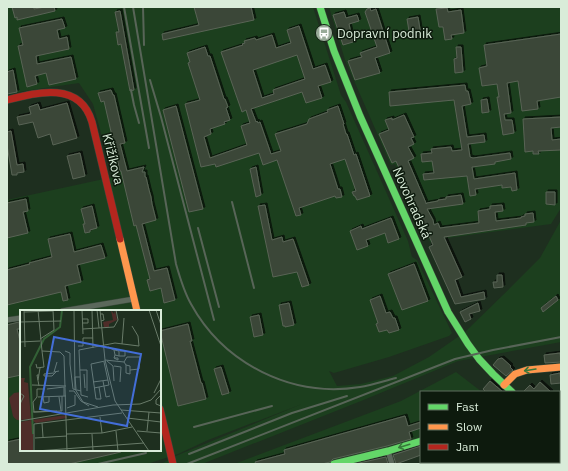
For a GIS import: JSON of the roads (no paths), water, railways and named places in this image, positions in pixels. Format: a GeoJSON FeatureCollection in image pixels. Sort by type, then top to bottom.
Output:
{"type":"FeatureCollection","features":[{"type":"Feature","properties":{"kind":"street","name":"Novohradská"},"geometry":{"type":"LineString","coordinates":[[320,7],[348,88],[448,312],[474,354],[494,376],[511,391]]}},
{"type":"Feature","properties":{"kind":"street","name":"Křižíkova"},"geometry":{"type":"LineString","coordinates":[[7,100],[54,92],[74,98],[88,110],[97,141],[137,310]]}},
{"type":"Feature","properties":{"kind":"street"},"geometry":{"type":"LineString","coordinates":[[68,310],[134,299]]}},
{"type":"Feature","properties":{"kind":"street"},"geometry":{"type":"LineString","coordinates":[[7,320],[20,318]]}},
{"type":"Feature","properties":{"kind":"street"},"geometry":{"type":"LineString","coordinates":[[504,385],[515,374],[527,370],[561,367]]}},
{"type":"Feature","properties":{"kind":"street"},"geometry":{"type":"LineString","coordinates":[[161,413],[173,464]]}},
{"type":"Feature","properties":{"kind":"street"},"geometry":{"type":"LineString","coordinates":[[334,464],[388,451],[420,441]]}},
{"type":"Feature","properties":{"kind":"street"},"geometry":{"type":"LineString","coordinates":[[388,451],[392,464]]}},
{"type":"Feature","properties":{"kind":"railway"},"geometry":{"type":"LineString","coordinates":[[124,7],[149,148]]}},
{"type":"Feature","properties":{"kind":"railway"},"geometry":{"type":"LineString","coordinates":[[133,7],[176,264],[182,285],[191,304],[205,325],[222,344],[241,360],[262,372],[285,381],[310,387],[335,389],[360,387],[396,378]]}},
{"type":"Feature","properties":{"kind":"railway"},"geometry":{"type":"LineString","coordinates":[[143,7],[144,45]]}},
{"type":"Feature","properties":{"kind":"railway"},"geometry":{"type":"LineString","coordinates":[[150,80],[214,320]]}},
{"type":"Feature","properties":{"kind":"railway"},"geometry":{"type":"LineString","coordinates":[[131,90],[139,123]]}},
{"type":"Feature","properties":{"kind":"railway"},"geometry":{"type":"LineString","coordinates":[[232,202],[254,288]]}},
{"type":"Feature","properties":{"kind":"railway"},"geometry":{"type":"LineString","coordinates":[[198,228],[219,307]]}},
{"type":"Feature","properties":{"kind":"railway"},"geometry":{"type":"LineString","coordinates":[[187,464],[455,359],[561,337]]}},
{"type":"Feature","properties":{"kind":"railway"},"geometry":{"type":"LineString","coordinates":[[189,454],[292,413],[347,396]]}},
{"type":"Feature","properties":{"kind":"railway"},"geometry":{"type":"LineString","coordinates":[[194,427],[272,406]]}},
{"type":"Feature","properties":{"kind":"railway"},"geometry":{"type":"LineString","coordinates":[[98,464],[146,453]]}},
{"type":"Feature","properties":{"kind":"place","name":"Dopravní podnik"},"geometry":{"type":"Point","coordinates":[324,33]}}]}
